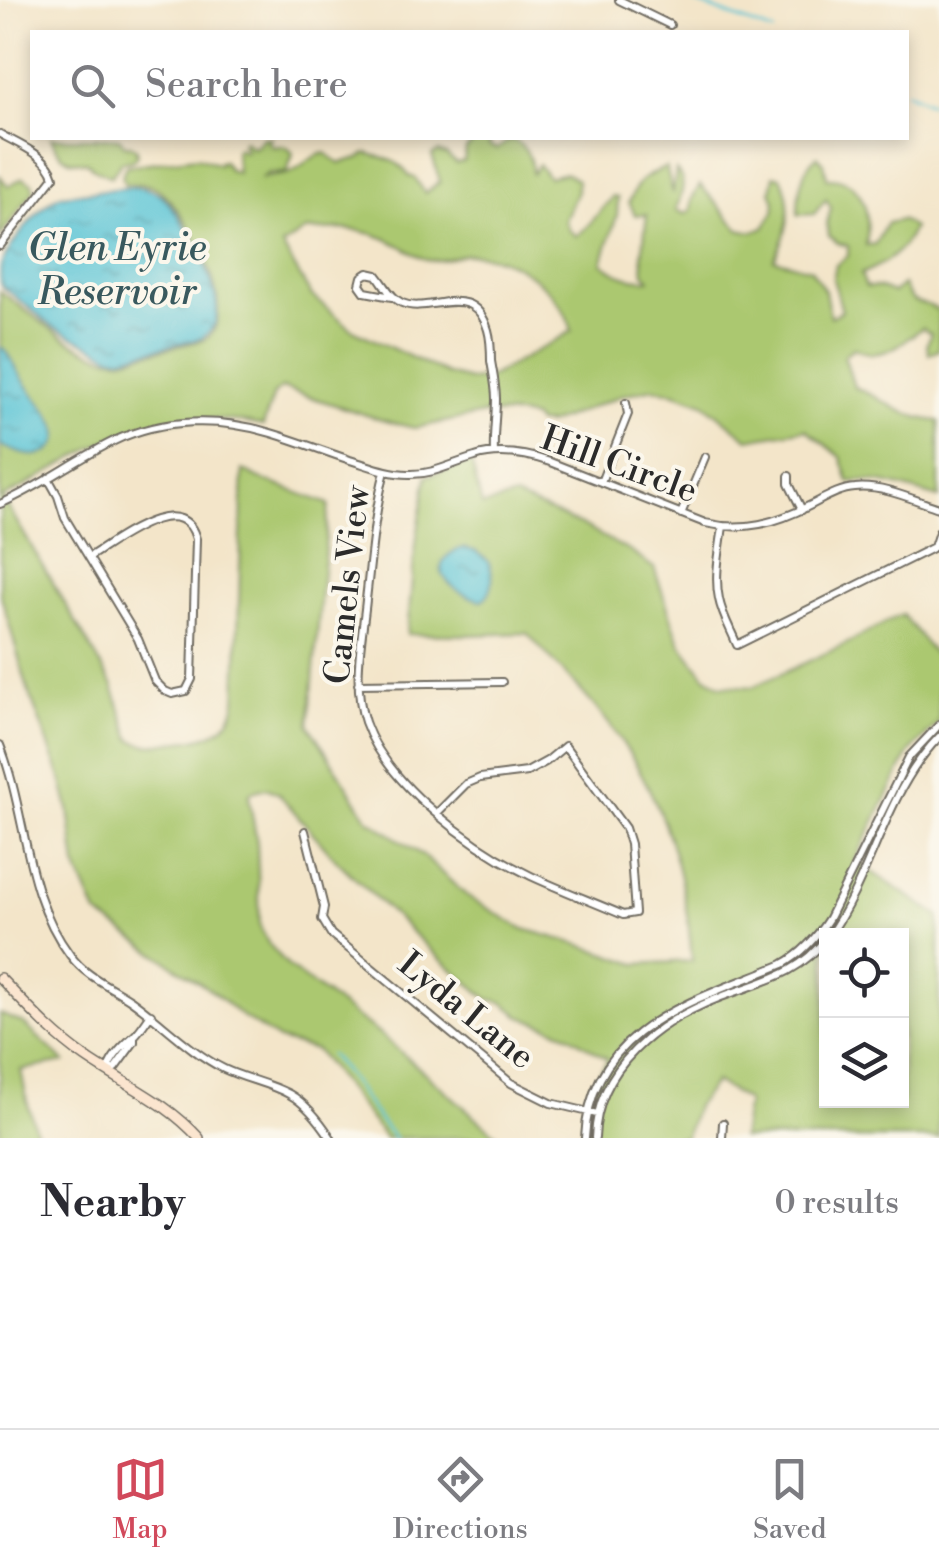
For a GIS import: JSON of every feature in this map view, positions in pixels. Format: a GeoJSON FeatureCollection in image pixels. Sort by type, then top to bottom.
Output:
{"type":"FeatureCollection","features":[{"type":"Feature","properties":{"kind":"main road"},"geometry":{"type":"LineString","coordinates":[[0,978],[51,1031],[170,1110],[199,1138]]}},
{"type":"Feature","properties":{"kind":"street"},"geometry":{"type":"LineString","coordinates":[[619,0],[670,25]]}},
{"type":"Feature","properties":{"kind":"street"},"geometry":{"type":"LineString","coordinates":[[0,134],[52,168],[54,177],[0,246]]}},
{"type":"Feature","properties":{"kind":"street"},"geometry":{"type":"LineString","coordinates":[[392,297],[376,275],[368,273],[362,277],[360,285],[366,292],[416,306],[463,303],[484,320],[490,339],[496,400],[494,453]]}},
{"type":"Feature","properties":{"kind":"street"},"geometry":{"type":"LineString","coordinates":[[602,482],[628,414],[626,404]]}},
{"type":"Feature","properties":{"kind":"street","name":"Hill Circle"},"geometry":{"type":"LineString","coordinates":[[0,504],[128,435],[170,424],[198,422],[260,430],[385,471],[420,474],[482,454],[539,458],[704,523],[723,526],[761,525],[835,493],[863,487],[939,508]]}},
{"type":"Feature","properties":{"kind":"street"},"geometry":{"type":"LineString","coordinates":[[681,514],[705,457]]}},
{"type":"Feature","properties":{"kind":"street","name":"Camels View"},"geometry":{"type":"LineString","coordinates":[[385,471],[376,508],[358,684],[363,715],[376,745],[399,776],[437,813],[493,854],[533,877],[623,914],[635,913],[628,836],[564,746],[533,770],[480,778],[466,784],[437,813]]}},
{"type":"Feature","properties":{"kind":"street"},"geometry":{"type":"LineString","coordinates":[[789,476],[802,510]]}},
{"type":"Feature","properties":{"kind":"street"},"geometry":{"type":"LineString","coordinates":[[48,478],[65,518],[88,557],[138,640],[155,681],[172,694],[186,691],[192,679],[196,538],[192,527],[176,517],[158,518],[88,557]]}},
{"type":"Feature","properties":{"kind":"street"},"geometry":{"type":"LineString","coordinates":[[723,526],[718,590],[736,645],[936,550],[939,532]]}},
{"type":"Feature","properties":{"kind":"street"},"geometry":{"type":"LineString","coordinates":[[358,684],[502,682]]}},
{"type":"Feature","properties":{"kind":"street"},"geometry":{"type":"LineString","coordinates":[[584,1138],[592,1093],[628,1043],[687,1002],[783,964],[813,940],[829,918],[909,757],[939,724]]}},
{"type":"Feature","properties":{"kind":"street"},"geometry":{"type":"LineString","coordinates":[[833,928],[910,774],[939,737]]}},
{"type":"Feature","properties":{"kind":"street"},"geometry":{"type":"LineString","coordinates":[[0,745],[16,794],[36,888],[54,930],[72,958],[88,974],[151,1014],[222,1068],[298,1100],[331,1138]]}},
{"type":"Feature","properties":{"kind":"street","name":"Lyda Lane"},"geometry":{"type":"LineString","coordinates":[[305,831],[324,906],[322,919],[331,934],[511,1083],[551,1103],[597,1114]]}},
{"type":"Feature","properties":{"kind":"street"},"geometry":{"type":"LineString","coordinates":[[594,1138],[597,1114],[612,1076],[650,1038],[706,1003],[792,971],[819,948]]}},
{"type":"Feature","properties":{"kind":"street"},"geometry":{"type":"LineString","coordinates":[[106,1071],[128,1038],[151,1014]]}},
{"type":"Feature","properties":{"kind":"street"},"geometry":{"type":"LineString","coordinates":[[722,1138],[723,1123]]}},
{"type":"Feature","properties":{"kind":"green space"},"geometry":{"type":"Polygon","coordinates":[[[52,140],[121,140],[136,149],[137,157],[121,162],[111,177],[87,162],[64,157],[52,140]]]}},
{"type":"Feature","properties":{"kind":"green space"},"geometry":{"type":"Polygon","coordinates":[[[261,140],[270,140],[272,146],[286,147],[293,154],[285,173],[269,173],[260,179],[292,172],[320,154],[326,153],[339,163],[367,153],[396,163],[415,178],[425,193],[440,182],[432,155],[447,155],[456,163],[464,161],[466,149],[476,140],[490,140],[489,146],[497,149],[513,140],[528,153],[532,175],[538,164],[548,177],[566,173],[577,180],[577,191],[565,220],[576,236],[613,197],[618,198],[617,215],[602,263],[619,274],[643,279],[650,279],[644,273],[642,255],[647,215],[635,215],[629,202],[643,179],[666,167],[673,194],[676,170],[683,185],[676,210],[685,214],[691,210],[700,185],[739,229],[753,232],[764,227],[774,212],[774,175],[781,177],[788,198],[788,218],[774,259],[811,269],[825,291],[830,317],[842,311],[833,279],[836,265],[848,256],[848,246],[829,236],[831,208],[826,199],[814,214],[798,215],[801,183],[811,161],[817,156],[824,163],[827,178],[840,179],[857,191],[866,210],[866,245],[875,244],[887,223],[901,220],[913,228],[892,257],[861,274],[866,287],[893,293],[903,285],[915,301],[939,311],[939,350],[929,354],[931,334],[922,328],[882,352],[854,348],[844,355],[854,387],[903,412],[939,421],[939,498],[883,483],[849,482],[841,457],[806,429],[748,439],[704,403],[653,388],[623,395],[549,424],[519,415],[484,414],[414,428],[282,388],[274,394],[263,426],[187,419],[155,424],[97,446],[3,498],[112,684],[131,739],[151,745],[213,734],[233,713],[243,470],[329,504],[309,725],[368,819],[422,855],[468,897],[524,929],[636,964],[692,961],[684,897],[658,808],[610,725],[527,633],[407,634],[427,476],[471,462],[482,506],[515,497],[581,525],[654,568],[680,643],[705,676],[720,685],[753,687],[902,614],[939,660],[939,722],[909,753],[855,861],[939,916],[939,1138],[741,1138],[747,1101],[715,1082],[696,1106],[685,1138],[582,1138],[583,1106],[608,1059],[565,1033],[488,999],[339,863],[278,793],[266,788],[251,792],[249,797],[257,843],[260,927],[268,943],[290,968],[382,1036],[500,1138],[385,1138],[316,1050],[279,1040],[97,914],[76,866],[60,775],[28,690],[0,592],[0,291],[58,334],[108,357],[123,359],[204,340],[215,328],[218,309],[207,262],[168,199],[152,186],[125,184],[123,173],[126,166],[197,157],[219,165],[223,161],[237,173],[235,151],[246,151],[242,143],[245,141],[253,148],[261,140]],[[342,229],[305,231],[282,246],[311,295],[353,330],[447,374],[470,380],[489,378],[572,331],[558,302],[521,269],[474,254],[428,260],[379,236],[342,229]]]}},
{"type":"Feature","properties":{"kind":"green space"},"geometry":{"type":"Polygon","coordinates":[[[0,176],[8,186],[23,178],[32,183],[34,190],[0,237],[0,176]]]}},
{"type":"Feature","properties":{"kind":"green space"},"geometry":{"type":"Polygon","coordinates":[[[0,1014],[23,1023],[65,1062],[21,1070],[38,1138],[0,1138],[0,1014]]]}},
{"type":"Feature","properties":{"kind":"water","name":"Glen Eyrie Reservoir"},"geometry":{"type":"Polygon","coordinates":[[[133,187],[160,194],[182,221],[208,273],[217,307],[216,320],[202,338],[114,357],[53,327],[2,286],[1,268],[20,235],[53,199],[133,187]]]}},
{"type":"Feature","properties":{"kind":"water"},"geometry":{"type":"Polygon","coordinates":[[[0,347],[54,421],[58,438],[47,452],[29,455],[0,445],[0,347]]]}},
{"type":"Feature","properties":{"kind":"water"},"geometry":{"type":"Polygon","coordinates":[[[462,548],[475,551],[488,561],[492,582],[483,600],[462,593],[442,571],[442,562],[462,548]]]}},
{"type":"Feature","properties":{"kind":"waterway"},"geometry":{"type":"LineString","coordinates":[[689,0],[768,30]]}},
{"type":"Feature","properties":{"kind":"waterway"},"geometry":{"type":"LineString","coordinates":[[909,93],[939,107]]}},
{"type":"Feature","properties":{"kind":"waterway"},"geometry":{"type":"LineString","coordinates":[[330,1055],[395,1138]]}}]}
